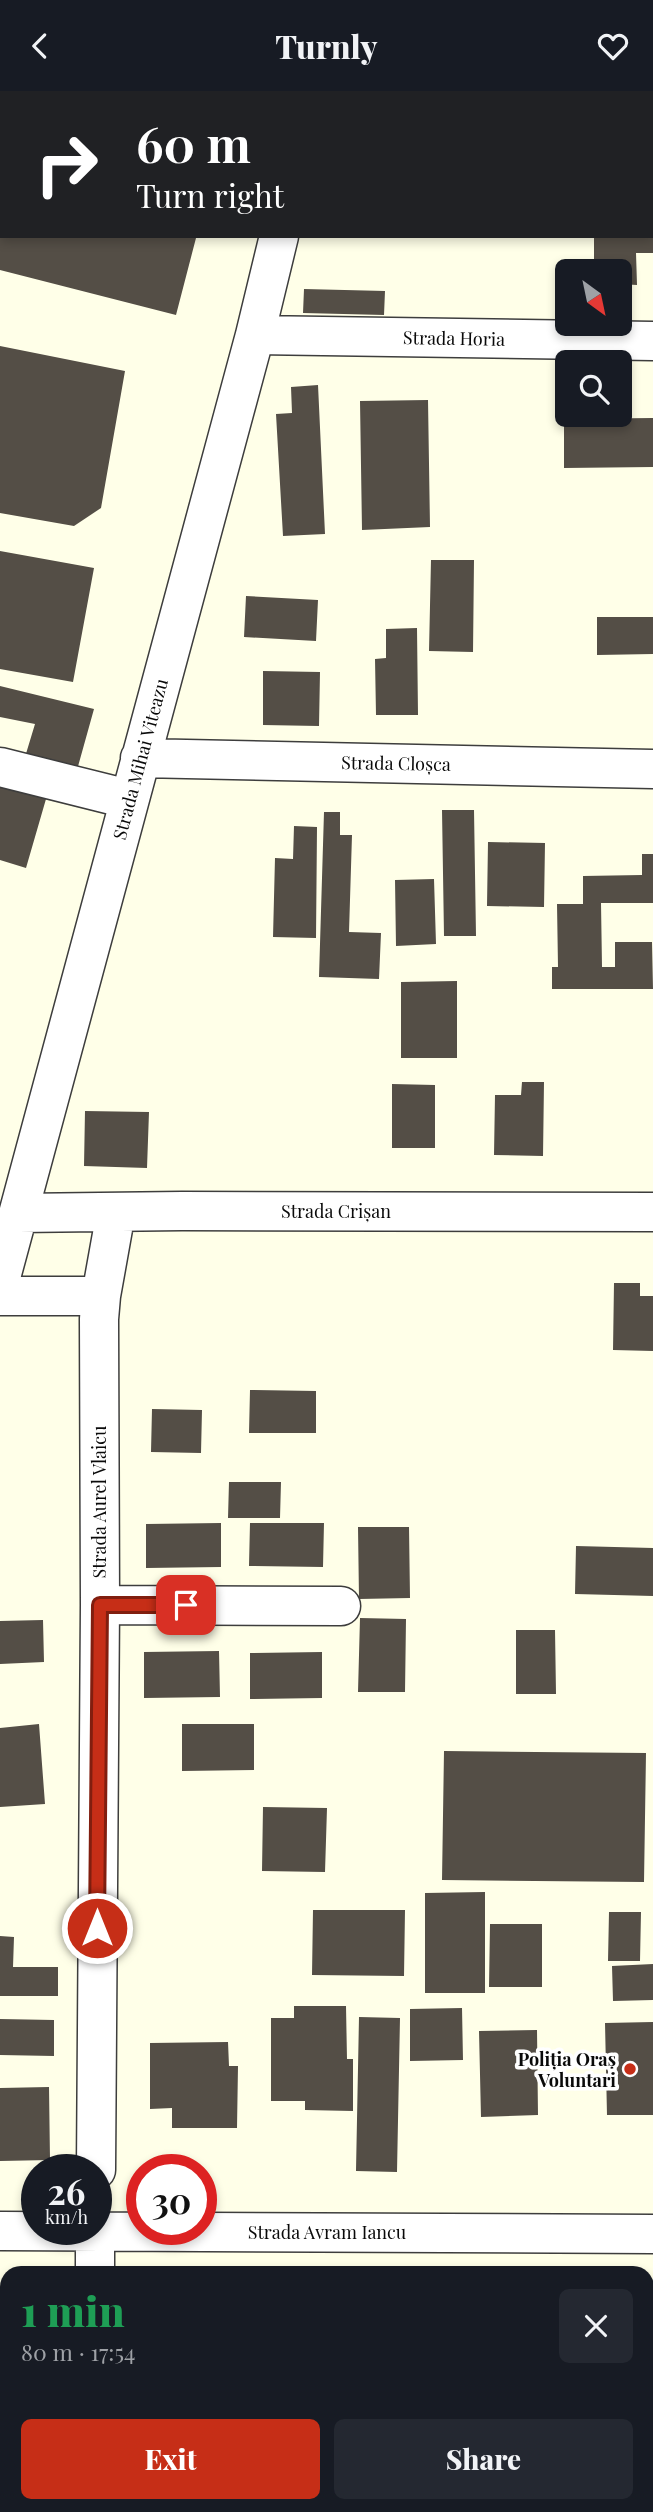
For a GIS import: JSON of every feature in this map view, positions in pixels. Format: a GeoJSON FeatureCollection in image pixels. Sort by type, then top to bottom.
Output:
{"type":"FeatureCollection","features":[{"type":"Feature","properties":{"kind":"street","name":"Strada Mihai Viteazu"},"geometry":{"type":"LineString","coordinates":[[0,1281],[255,335],[279,238]]}},
{"type":"Feature","properties":{"kind":"street","name":"Strada Horia"},"geometry":{"type":"LineString","coordinates":[[255,335],[653,341]]}},
{"type":"Feature","properties":{"kind":"street","name":"Strada Cloșca"},"geometry":{"type":"LineString","coordinates":[[140,758],[653,769]]}},
{"type":"Feature","properties":{"kind":"street"},"geometry":{"type":"LineString","coordinates":[[0,767],[128,799]]}},
{"type":"Feature","properties":{"kind":"street","name":"Strada Aurel Vlaicu"},"geometry":{"type":"LineString","coordinates":[[96,2154],[101,1296],[116,1212]]}},
{"type":"Feature","properties":{"kind":"street","name":"Strada Crișan"},"geometry":{"type":"LineString","coordinates":[[19,1213],[653,1212]]}},
{"type":"Feature","properties":{"kind":"street"},"geometry":{"type":"LineString","coordinates":[[0,1296],[101,1296]]}},
{"type":"Feature","properties":{"kind":"street"},"geometry":{"type":"LineString","coordinates":[[100,1605],[341,1606]]}},
{"type":"Feature","properties":{"kind":"street","name":"Strada Avram Iancu"},"geometry":{"type":"LineString","coordinates":[[112,2230],[653,2234]]}},
{"type":"Feature","properties":{"kind":"street","name":"Strada Avram Iancu"},"geometry":{"type":"LineString","coordinates":[[0,2231],[21,2231]]}},
{"type":"Feature","properties":{"kind":"street"},"geometry":{"type":"LineString","coordinates":[[95,2245],[95,2266]]}},
{"type":"Feature","properties":{"kind":"building"},"geometry":{"type":"Polygon","coordinates":[[[0,238],[196,238],[176,315],[0,270],[0,238]]]}},
{"type":"Feature","properties":{"kind":"building"},"geometry":{"type":"Polygon","coordinates":[[[594,238],[653,238],[653,253],[636,253],[637,285],[632,285],[632,259],[594,259],[594,238]]]}},
{"type":"Feature","properties":{"kind":"building"},"geometry":{"type":"Polygon","coordinates":[[[304,289],[385,291],[384,315],[303,313],[304,289]]]}},
{"type":"Feature","properties":{"kind":"building"},"geometry":{"type":"Polygon","coordinates":[[[0,346],[125,371],[101,508],[74,526],[0,513],[0,346]]]}},
{"type":"Feature","properties":{"kind":"building"},"geometry":{"type":"Polygon","coordinates":[[[318,385],[325,534],[283,536],[276,414],[292,413],[291,387],[318,385]]]}},
{"type":"Feature","properties":{"kind":"building"},"geometry":{"type":"Polygon","coordinates":[[[428,400],[430,527],[362,530],[360,401],[428,400]]]}},
{"type":"Feature","properties":{"kind":"building"},"geometry":{"type":"Polygon","coordinates":[[[632,418],[653,418],[653,467],[564,468],[564,427],[632,427],[632,418]]]}},
{"type":"Feature","properties":{"kind":"building"},"geometry":{"type":"Polygon","coordinates":[[[0,551],[94,568],[73,682],[0,669],[0,551]]]}},
{"type":"Feature","properties":{"kind":"building"},"geometry":{"type":"Polygon","coordinates":[[[431,560],[474,560],[473,652],[429,651],[431,560]]]}},
{"type":"Feature","properties":{"kind":"building"},"geometry":{"type":"Polygon","coordinates":[[[246,596],[318,600],[316,641],[244,637],[246,596]]]}},
{"type":"Feature","properties":{"kind":"building"},"geometry":{"type":"Polygon","coordinates":[[[597,617],[653,617],[653,654],[597,655],[597,617]]]}},
{"type":"Feature","properties":{"kind":"building"},"geometry":{"type":"Polygon","coordinates":[[[417,628],[418,715],[376,715],[375,659],[386,658],[386,629],[417,628]]]}},
{"type":"Feature","properties":{"kind":"building"},"geometry":{"type":"Polygon","coordinates":[[[263,671],[320,672],[319,726],[263,725],[263,671]]]}},
{"type":"Feature","properties":{"kind":"building"},"geometry":{"type":"Polygon","coordinates":[[[0,686],[94,709],[77,770],[25,757],[35,724],[0,717],[0,686]]]}},
{"type":"Feature","properties":{"kind":"building"},"geometry":{"type":"Polygon","coordinates":[[[0,786],[46,799],[26,868],[0,860],[0,786]]]}},
{"type":"Feature","properties":{"kind":"building"},"geometry":{"type":"Polygon","coordinates":[[[442,810],[474,810],[476,936],[444,936],[442,810]]]}},
{"type":"Feature","properties":{"kind":"building"},"geometry":{"type":"Polygon","coordinates":[[[324,812],[340,812],[340,835],[352,835],[349,932],[381,933],[379,979],[319,977],[324,812]]]}},
{"type":"Feature","properties":{"kind":"building"},"geometry":{"type":"Polygon","coordinates":[[[294,826],[317,827],[316,938],[273,937],[275,858],[293,859],[294,826]]]}},
{"type":"Feature","properties":{"kind":"building"},"geometry":{"type":"Polygon","coordinates":[[[488,842],[545,843],[544,907],[487,906],[488,842]]]}},
{"type":"Feature","properties":{"kind":"building"},"geometry":{"type":"Polygon","coordinates":[[[642,854],[653,854],[653,903],[601,903],[602,967],[615,967],[615,942],[652,942],[653,989],[552,989],[552,967],[558,967],[557,904],[583,904],[583,876],[642,875],[642,854]]]}},
{"type":"Feature","properties":{"kind":"building"},"geometry":{"type":"Polygon","coordinates":[[[434,879],[436,944],[396,946],[395,880],[434,879]]]}},
{"type":"Feature","properties":{"kind":"building"},"geometry":{"type":"Polygon","coordinates":[[[457,981],[457,1058],[401,1058],[401,982],[457,981]]]}},
{"type":"Feature","properties":{"kind":"building"},"geometry":{"type":"Polygon","coordinates":[[[522,1082],[544,1082],[543,1156],[494,1155],[495,1095],[521,1095],[522,1082]]]}},
{"type":"Feature","properties":{"kind":"building"},"geometry":{"type":"Polygon","coordinates":[[[392,1084],[435,1085],[435,1148],[392,1148],[392,1084]]]}},
{"type":"Feature","properties":{"kind":"building"},"geometry":{"type":"Polygon","coordinates":[[[85,1111],[149,1112],[147,1168],[84,1166],[85,1111]]]}},
{"type":"Feature","properties":{"kind":"building"},"geometry":{"type":"Polygon","coordinates":[[[614,1283],[640,1283],[640,1296],[653,1296],[653,1351],[613,1350],[614,1283]]]}},
{"type":"Feature","properties":{"kind":"building"},"geometry":{"type":"Polygon","coordinates":[[[250,1390],[316,1391],[316,1433],[249,1433],[250,1390]]]}},
{"type":"Feature","properties":{"kind":"building"},"geometry":{"type":"Polygon","coordinates":[[[152,1409],[202,1410],[201,1453],[151,1452],[152,1409]]]}},
{"type":"Feature","properties":{"kind":"building"},"geometry":{"type":"Polygon","coordinates":[[[229,1482],[281,1482],[280,1518],[228,1518],[229,1482]]]}},
{"type":"Feature","properties":{"kind":"building"},"geometry":{"type":"Polygon","coordinates":[[[221,1523],[221,1567],[146,1568],[146,1524],[221,1523]]]}},
{"type":"Feature","properties":{"kind":"building"},"geometry":{"type":"Polygon","coordinates":[[[250,1523],[324,1523],[323,1567],[249,1566],[250,1523]]]}},
{"type":"Feature","properties":{"kind":"building"},"geometry":{"type":"Polygon","coordinates":[[[358,1527],[409,1527],[410,1598],[359,1599],[358,1527]]]}},
{"type":"Feature","properties":{"kind":"building"},"geometry":{"type":"Polygon","coordinates":[[[576,1546],[653,1548],[653,1596],[575,1594],[576,1546]]]}},
{"type":"Feature","properties":{"kind":"building"},"geometry":{"type":"Polygon","coordinates":[[[360,1618],[406,1619],[405,1692],[358,1692],[360,1618]]]}},
{"type":"Feature","properties":{"kind":"building"},"geometry":{"type":"Polygon","coordinates":[[[43,1620],[44,1662],[0,1664],[0,1621],[43,1620]]]}},
{"type":"Feature","properties":{"kind":"building"},"geometry":{"type":"Polygon","coordinates":[[[516,1630],[555,1630],[556,1694],[516,1694],[516,1630]]]}},
{"type":"Feature","properties":{"kind":"building"},"geometry":{"type":"Polygon","coordinates":[[[219,1651],[220,1697],[144,1698],[144,1652],[219,1651]]]}},
{"type":"Feature","properties":{"kind":"building"},"geometry":{"type":"Polygon","coordinates":[[[322,1652],[322,1698],[250,1699],[250,1653],[322,1652]]]}},
{"type":"Feature","properties":{"kind":"building"},"geometry":{"type":"Polygon","coordinates":[[[39,1724],[45,1804],[0,1807],[0,1728],[39,1724]]]}},
{"type":"Feature","properties":{"kind":"building"},"geometry":{"type":"Polygon","coordinates":[[[182,1724],[254,1724],[254,1770],[182,1771],[182,1724]]]}},
{"type":"Feature","properties":{"kind":"building"},"geometry":{"type":"Polygon","coordinates":[[[444,1751],[646,1753],[644,1882],[442,1880],[444,1751]]]}},
{"type":"Feature","properties":{"kind":"building"},"geometry":{"type":"Polygon","coordinates":[[[263,1807],[327,1808],[325,1872],[262,1871],[263,1807]]]}},
{"type":"Feature","properties":{"kind":"building"},"geometry":{"type":"Polygon","coordinates":[[[485,1892],[485,1993],[425,1993],[425,1893],[485,1892]]]}},
{"type":"Feature","properties":{"kind":"building"},"geometry":{"type":"Polygon","coordinates":[[[313,1910],[405,1910],[404,1976],[312,1975],[313,1910]]]}},
{"type":"Feature","properties":{"kind":"building"},"geometry":{"type":"Polygon","coordinates":[[[609,1912],[641,1912],[640,1961],[608,1961],[609,1912]]]}},
{"type":"Feature","properties":{"kind":"building"},"geometry":{"type":"Polygon","coordinates":[[[490,1924],[542,1924],[542,1987],[489,1987],[490,1924]]]}},
{"type":"Feature","properties":{"kind":"building"},"geometry":{"type":"Polygon","coordinates":[[[0,1936],[14,1937],[13,1967],[58,1967],[58,1996],[0,1996],[0,1936]]]}},
{"type":"Feature","properties":{"kind":"building"},"geometry":{"type":"Polygon","coordinates":[[[653,1964],[653,2000],[613,2001],[612,1966],[653,1964]]]}},
{"type":"Feature","properties":{"kind":"building"},"geometry":{"type":"Polygon","coordinates":[[[294,2006],[346,2006],[347,2059],[353,2059],[353,2111],[305,2110],[305,2101],[271,2101],[271,2018],[294,2018],[294,2006]]]}},
{"type":"Feature","properties":{"kind":"building"},"geometry":{"type":"Polygon","coordinates":[[[462,2008],[463,2060],[410,2061],[410,2009],[462,2008]]]}},
{"type":"Feature","properties":{"kind":"building"},"geometry":{"type":"Polygon","coordinates":[[[359,2017],[400,2018],[397,2172],[356,2171],[359,2017]]]}},
{"type":"Feature","properties":{"kind":"building"},"geometry":{"type":"Polygon","coordinates":[[[0,2019],[54,2020],[54,2056],[0,2055],[0,2019]]]}},
{"type":"Feature","properties":{"kind":"building","name":"Poliția Oraș Voluntari"},"geometry":{"type":"Polygon","coordinates":[[[653,2022],[653,2115],[607,2115],[605,2023],[653,2022]]]}},
{"type":"Feature","properties":{"kind":"building"},"geometry":{"type":"Polygon","coordinates":[[[537,2030],[538,2115],[481,2117],[479,2031],[537,2030]]]}},
{"type":"Feature","properties":{"kind":"building"},"geometry":{"type":"Polygon","coordinates":[[[228,2042],[229,2066],[238,2066],[237,2128],[172,2128],[172,2108],[150,2109],[150,2043],[228,2042]]]}},
{"type":"Feature","properties":{"kind":"building"},"geometry":{"type":"Polygon","coordinates":[[[49,2087],[50,2154],[21,2154],[21,2161],[0,2161],[0,2088],[49,2087]]]}},
{"type":"Feature","properties":{"kind":"place","name":"Poliția Oraș Voluntari"},"geometry":{"type":"Point","coordinates":[630,2069]}},
{"type":"Feature","properties":{"kind":"route"},"geometry":{"type":"LineString","coordinates":[[97,1928],[100,1605],[186,1605]]}}]}
